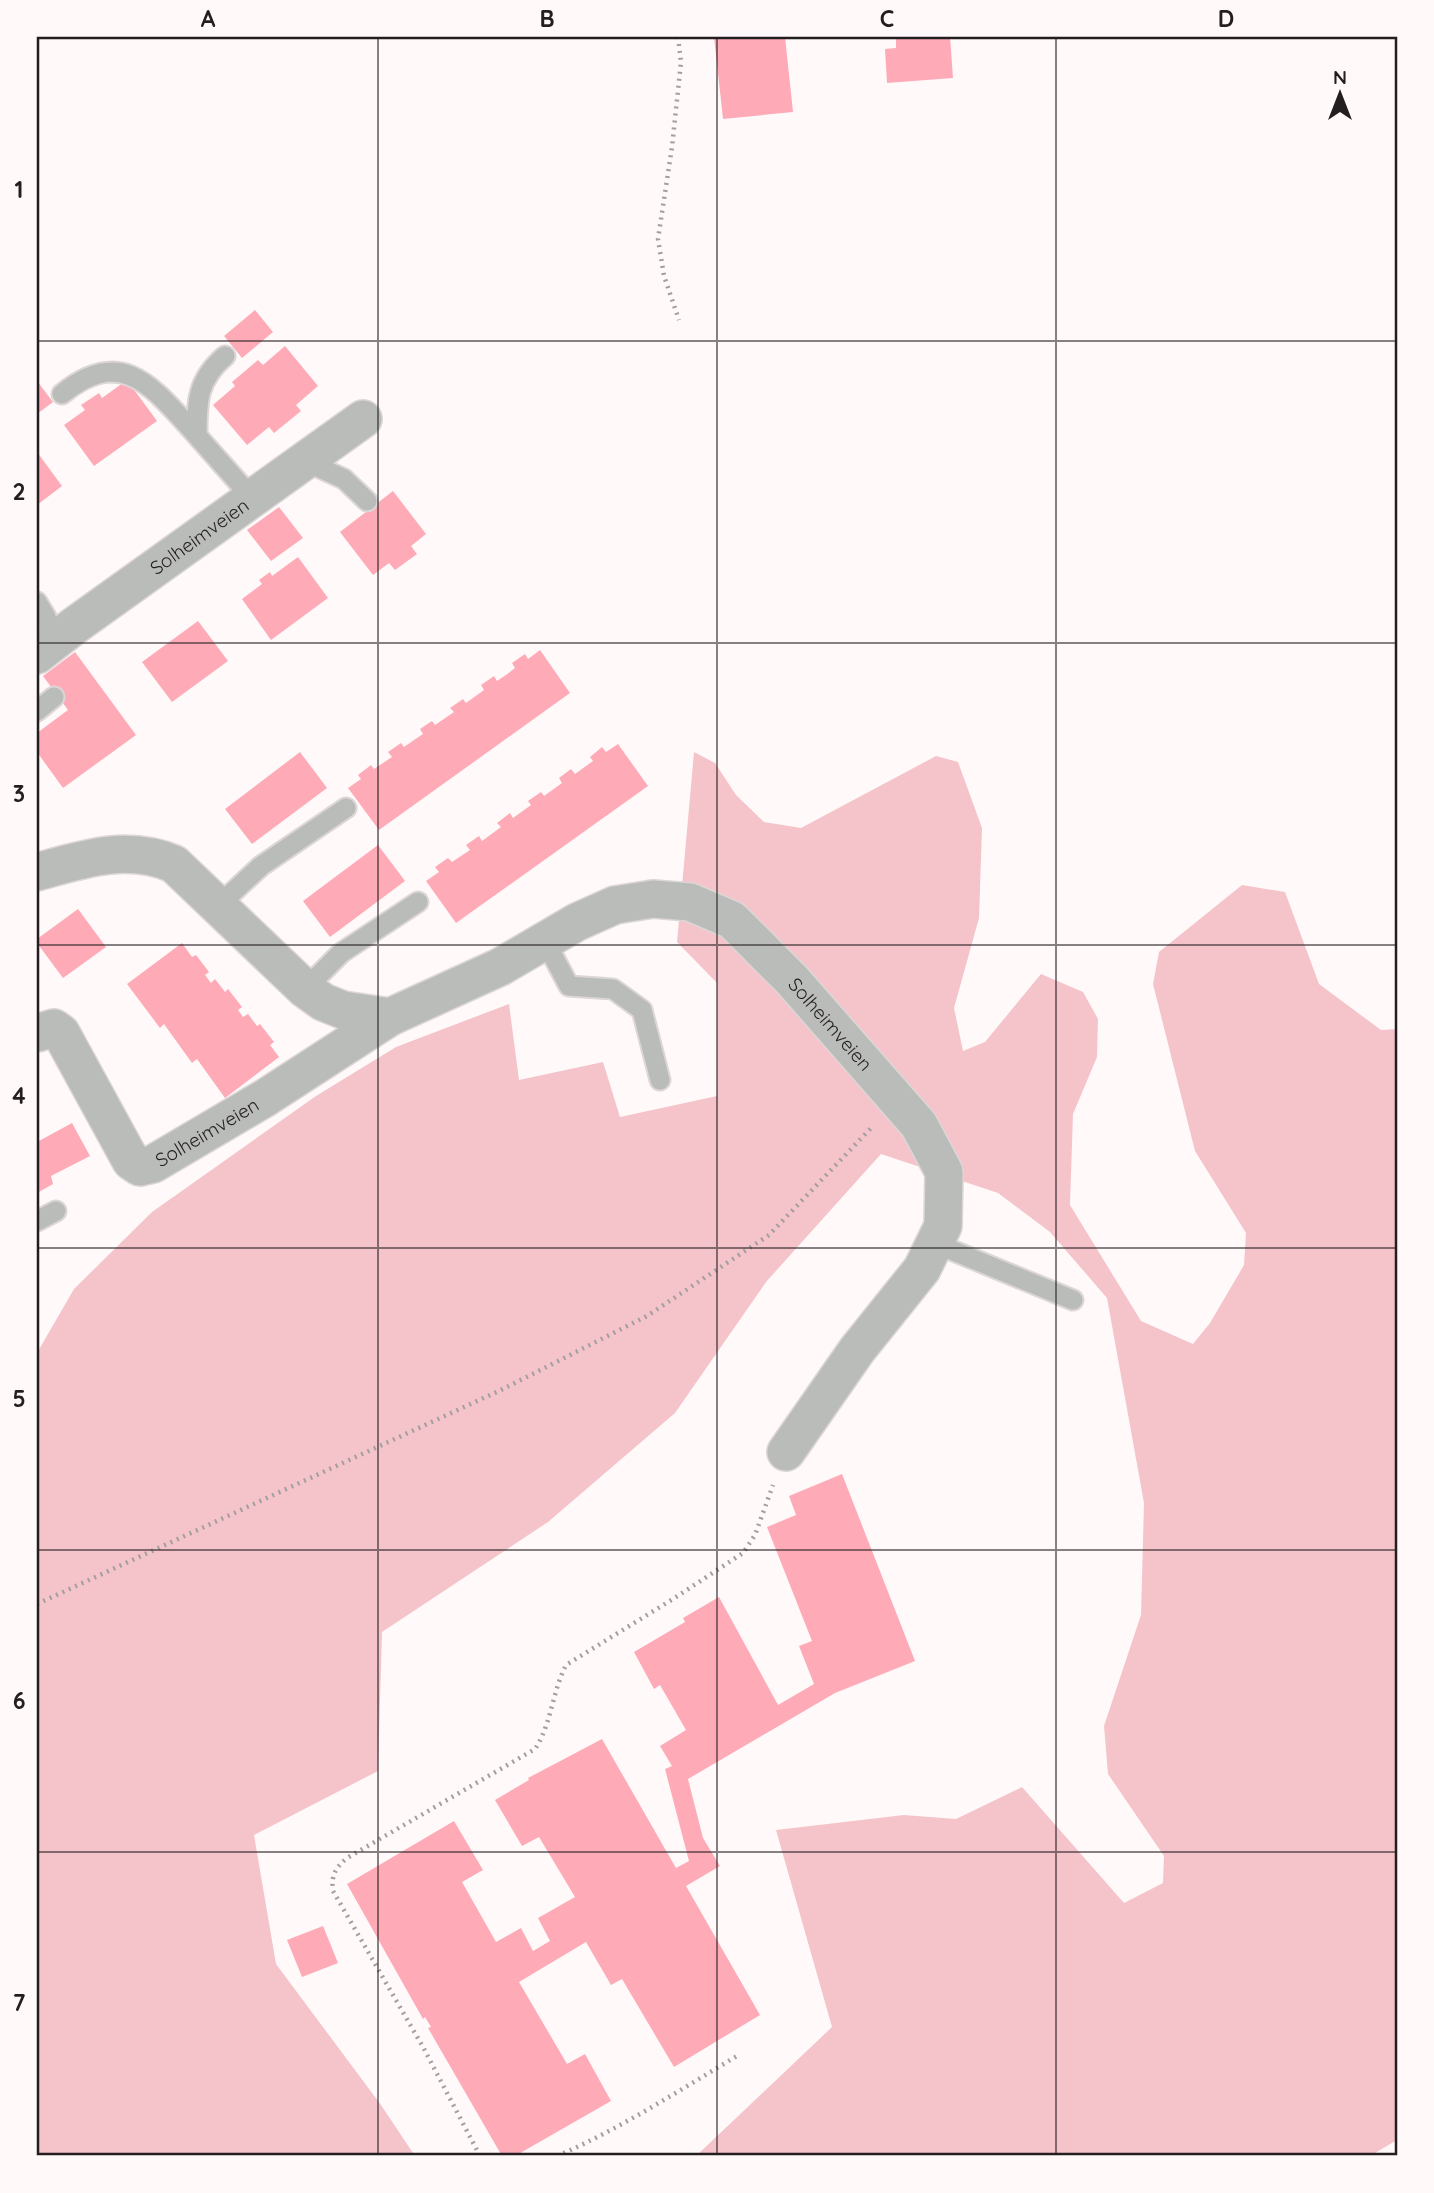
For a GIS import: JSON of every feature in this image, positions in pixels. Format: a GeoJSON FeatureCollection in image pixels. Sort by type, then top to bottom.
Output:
{"type":"FeatureCollection","features":[{"type":"Feature","properties":{"kind":"street","name":"Solheimveien"},"geometry":{"type":"LineString","coordinates":[[45,648],[363,419]]}},
{"type":"Feature","properties":{"kind":"street"},"geometry":{"type":"LineString","coordinates":[[37,872],[93,856],[119,853],[157,856],[174,863],[305,989],[323,1002],[343,1010],[390,1017]]}},
{"type":"Feature","properties":{"kind":"street","name":"Solheimveien"},"geometry":{"type":"LineString","coordinates":[[37,1032],[54,1028],[61,1033],[131,1161],[140,1167],[153,1164],[265,1098],[390,1017],[500,967],[615,905],[653,899],[690,902],[732,920],[792,980],[919,1125],[944,1172],[943,1226],[922,1269],[857,1350],[786,1452]]}},
{"type":"Feature","properties":{"kind":"lane"},"geometry":{"type":"LineString","coordinates":[[197,435],[197,397],[211,368],[225,356]]}},
{"type":"Feature","properties":{"kind":"lane"},"geometry":{"type":"LineString","coordinates":[[62,394],[79,380],[99,373],[122,373],[140,379],[160,394],[253,499]]}},
{"type":"Feature","properties":{"kind":"lane"},"geometry":{"type":"LineString","coordinates":[[305,461],[344,479],[368,501]]}},
{"type":"Feature","properties":{"kind":"lane"},"geometry":{"type":"LineString","coordinates":[[37,602],[46,617],[45,648]]}},
{"type":"Feature","properties":{"kind":"lane"},"geometry":{"type":"LineString","coordinates":[[37,711],[54,697]]}},
{"type":"Feature","properties":{"kind":"lane"},"geometry":{"type":"LineString","coordinates":[[219,905],[261,866],[346,807]]}},
{"type":"Feature","properties":{"kind":"lane"},"geometry":{"type":"LineString","coordinates":[[305,989],[341,953],[418,902]]}},
{"type":"Feature","properties":{"kind":"lane"},"geometry":{"type":"LineString","coordinates":[[545,941],[569,986],[613,989],[642,1010],[660,1080]]}},
{"type":"Feature","properties":{"kind":"lane"},"geometry":{"type":"LineString","coordinates":[[37,1222],[55,1211]]}},
{"type":"Feature","properties":{"kind":"lane"},"geometry":{"type":"LineString","coordinates":[[934,1243],[1073,1300]]}},
{"type":"Feature","properties":{"kind":"path"},"geometry":{"type":"LineString","coordinates":[[678,37],[681,62],[658,239],[664,276],[678,320]]}},
{"type":"Feature","properties":{"kind":"path"},"geometry":{"type":"LineString","coordinates":[[37,1604],[501,1390],[647,1316],[769,1235],[898,1101]]}},
{"type":"Feature","properties":{"kind":"path"},"geometry":{"type":"LineString","coordinates":[[480,2156],[423,2047],[333,1891],[332,1879],[338,1865],[535,1749],[542,1738],[557,1682],[566,1665],[743,1553],[755,1535],[786,1452]]}},
{"type":"Feature","properties":{"kind":"path"},"geometry":{"type":"LineString","coordinates":[[557,2156],[630,2120],[737,2056]]}},
{"type":"Feature","properties":{"kind":"shaded area"},"geometry":{"type":"Polygon","coordinates":[[[694,752],[715,763],[736,795],[764,822],[801,828],[936,756],[958,762],[982,828],[979,918],[954,1008],[963,1051],[985,1042],[1041,974],[1083,992],[1098,1019],[1097,1057],[1073,1114],[1070,1205],[1141,1321],[1193,1344],[1210,1323],[1244,1265],[1246,1233],[1195,1151],[1153,984],[1159,952],[1242,885],[1285,892],[1319,984],[1381,1030],[1397,1029],[1397,2140],[1370,2156],[696,2156],[832,2027],[776,1830],[904,1815],[956,1819],[1022,1787],[1124,1903],[1163,1883],[1164,1856],[1108,1774],[1104,1726],[1141,1615],[1144,1503],[1107,1298],[1050,1232],[998,1193],[881,1154],[766,1282],[675,1413],[548,1522],[382,1632],[378,1771],[254,1835],[276,1964],[381,2105],[415,2156],[37,2156],[37,1353],[74,1289],[152,1212],[316,1096],[396,1047],[509,1004],[519,1080],[603,1062],[620,1117],[717,1096],[717,983],[677,942],[694,752]]]}},
{"type":"Feature","properties":{"kind":"building"},"geometry":{"type":"Polygon","coordinates":[[[714,37],[785,37],[793,112],[723,119],[714,37]]]}},
{"type":"Feature","properties":{"kind":"building"},"geometry":{"type":"Polygon","coordinates":[[[896,37],[950,37],[953,78],[887,83],[885,49],[896,48],[896,37]]]}},
{"type":"Feature","properties":{"kind":"building"},"geometry":{"type":"Polygon","coordinates":[[[255,310],[273,332],[242,358],[224,336],[255,310]]]}},
{"type":"Feature","properties":{"kind":"building"},"geometry":{"type":"Polygon","coordinates":[[[285,346],[318,386],[296,405],[301,411],[274,433],[269,427],[247,445],[213,405],[235,386],[232,382],[258,360],[263,365],[285,346]]]}},
{"type":"Feature","properties":{"kind":"building"},"geometry":{"type":"Polygon","coordinates":[[[127,380],[157,421],[94,466],[64,425],[85,410],[81,405],[99,393],[102,398],[127,380]]]}},
{"type":"Feature","properties":{"kind":"building"},"geometry":{"type":"Polygon","coordinates":[[[37,381],[53,402],[37,414],[37,381]]]}},
{"type":"Feature","properties":{"kind":"building"},"geometry":{"type":"Polygon","coordinates":[[[37,452],[62,486],[37,505],[37,452]]]}},
{"type":"Feature","properties":{"kind":"building"},"geometry":{"type":"Polygon","coordinates":[[[393,491],[426,534],[411,546],[417,554],[395,570],[389,563],[373,575],[340,532],[393,491]]]}},
{"type":"Feature","properties":{"kind":"building"},"geometry":{"type":"Polygon","coordinates":[[[279,507],[303,538],[271,561],[247,530],[279,507]]]}},
{"type":"Feature","properties":{"kind":"building"},"geometry":{"type":"Polygon","coordinates":[[[298,557],[328,598],[271,640],[242,599],[262,584],[259,580],[270,572],[272,576],[298,557]]]}},
{"type":"Feature","properties":{"kind":"building"},"geometry":{"type":"Polygon","coordinates":[[[198,621],[228,661],[172,702],[142,662],[198,621]]]}},
{"type":"Feature","properties":{"kind":"building"},"geometry":{"type":"Polygon","coordinates":[[[540,650],[570,693],[379,830],[348,788],[361,779],[358,775],[371,765],[374,769],[392,757],[388,752],[401,743],[404,747],[423,734],[420,729],[432,721],[435,725],[454,712],[450,708],[463,699],[466,703],[484,690],[481,685],[494,676],[497,681],[506,675],[515,668],[512,663],[525,654],[528,659],[540,650]]]}},
{"type":"Feature","properties":{"kind":"building"},"geometry":{"type":"Polygon","coordinates":[[[75,652],[136,735],[63,788],[37,752],[37,733],[68,710],[43,676],[75,652]]]}},
{"type":"Feature","properties":{"kind":"building"},"geometry":{"type":"Polygon","coordinates":[[[618,744],[648,786],[456,923],[426,881],[439,872],[435,867],[448,858],[452,862],[470,850],[466,845],[479,836],[482,841],[501,827],[497,823],[510,813],[513,818],[531,805],[528,801],[541,792],[544,796],[562,783],[559,778],[571,769],[575,774],[593,761],[590,757],[602,747],[606,752],[618,744]]]}},
{"type":"Feature","properties":{"kind":"building"},"geometry":{"type":"Polygon","coordinates":[[[300,752],[327,788],[252,844],[225,809],[300,752]]]}},
{"type":"Feature","properties":{"kind":"building"},"geometry":{"type":"Polygon","coordinates":[[[378,845],[405,881],[330,937],[303,901],[378,845]]]}},
{"type":"Feature","properties":{"kind":"building"},"geometry":{"type":"Polygon","coordinates":[[[78,909],[106,947],[63,978],[37,943],[37,939],[78,909]]]}},
{"type":"Feature","properties":{"kind":"building"},"geometry":{"type":"Polygon","coordinates":[[[182,943],[192,957],[196,955],[209,972],[205,975],[211,983],[215,979],[225,992],[228,989],[242,1007],[238,1010],[243,1017],[248,1014],[257,1026],[260,1024],[274,1042],[270,1045],[279,1057],[225,1098],[197,1059],[192,1063],[164,1024],[160,1028],[127,984],[182,943]]]}},
{"type":"Feature","properties":{"kind":"building"},"geometry":{"type":"Polygon","coordinates":[[[72,1123],[90,1156],[51,1176],[53,1184],[37,1193],[37,1142],[72,1123]]]}},
{"type":"Feature","properties":{"kind":"building"},"geometry":{"type":"Polygon","coordinates":[[[842,1474],[915,1661],[835,1693],[688,1779],[703,1838],[720,1866],[686,1886],[760,2015],[674,2067],[622,1979],[611,1985],[586,1942],[519,1982],[567,2064],[585,2054],[611,2101],[515,2156],[502,2156],[428,2028],[431,2027],[425,2017],[423,2019],[347,1884],[454,1821],[483,1870],[462,1882],[496,1942],[521,1928],[533,1951],[550,1941],[538,1918],[575,1897],[539,1837],[522,1846],[495,1800],[529,1780],[528,1778],[602,1739],[676,1868],[689,1861],[665,1769],[672,1766],[660,1746],[686,1730],[660,1685],[654,1689],[634,1652],[685,1622],[683,1618],[719,1597],[778,1705],[814,1684],[799,1646],[812,1641],[767,1527],[796,1515],[789,1496],[842,1474]]]}},
{"type":"Feature","properties":{"kind":"building"},"geometry":{"type":"Polygon","coordinates":[[[323,1926],[338,1963],[302,1977],[287,1940],[323,1926]]]}}]}
